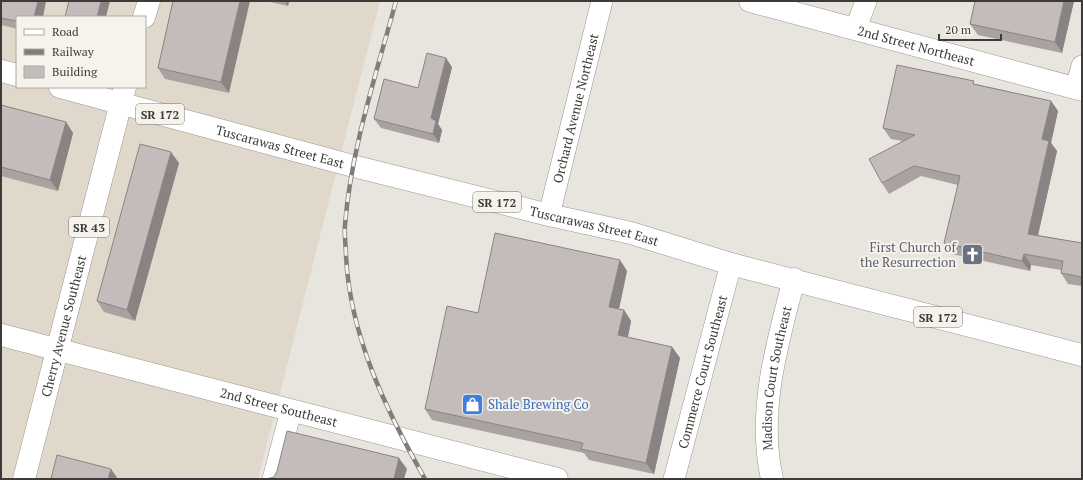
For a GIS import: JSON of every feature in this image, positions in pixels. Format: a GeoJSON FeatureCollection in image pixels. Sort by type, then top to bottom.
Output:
{"type":"FeatureCollection","features":[{"type":"Feature","properties":{"kind":"main road"},"geometry":{"type":"LineString","coordinates":[[144,16],[148,1]]}},
{"type":"Feature","properties":{"kind":"main road","name":"2nd Street Northeast"},"geometry":{"type":"LineString","coordinates":[[750,1],[856,28],[1079,89]]}},
{"type":"Feature","properties":{"kind":"main road"},"geometry":{"type":"LineString","coordinates":[[1,71],[16,75]]}},
{"type":"Feature","properties":{"kind":"main road","name":"Tuscarawas Street East"},"geometry":{"type":"LineString","coordinates":[[68,88],[123,95],[352,166],[549,215],[631,233],[731,264],[794,279],[1082,355]]}},
{"type":"Feature","properties":{"kind":"main road","name":"Cherry Avenue Southeast"},"geometry":{"type":"LineString","coordinates":[[24,479],[123,95]]}},
{"type":"Feature","properties":{"kind":"main road","name":"Madison Court Southeast"},"geometry":{"type":"LineString","coordinates":[[772,479],[767,435],[771,374],[794,279]]}},
{"type":"Feature","properties":{"kind":"main road","name":"2nd Street Southeast"},"geometry":{"type":"LineString","coordinates":[[1,335],[557,479]]}},
{"type":"Feature","properties":{"kind":"street","name":"Orchard Avenue Northeast"},"geometry":{"type":"LineString","coordinates":[[549,215],[602,1]]}},
{"type":"Feature","properties":{"kind":"street"},"geometry":{"type":"LineString","coordinates":[[856,28],[866,1]]}},
{"type":"Feature","properties":{"kind":"street"},"geometry":{"type":"LineString","coordinates":[[1079,89],[1082,66]]}},
{"type":"Feature","properties":{"kind":"street","name":"Commerce Court Southeast"},"geometry":{"type":"LineString","coordinates":[[674,479],[731,264]]}},
{"type":"Feature","properties":{"kind":"street"},"geometry":{"type":"LineString","coordinates":[[273,479],[291,411]]}},
{"type":"Feature","properties":{"kind":"shaded area"},"geometry":{"type":"Polygon","coordinates":[[[1,1],[380,1],[258,479],[1,479],[1,1]]]}},
{"type":"Feature","properties":{"kind":"building"},"geometry":{"type":"Polygon","coordinates":[[[1,1],[38,1],[34,16],[16,16],[16,21],[1,18],[1,1]]]}},
{"type":"Feature","properties":{"kind":"building"},"geometry":{"type":"Polygon","coordinates":[[[69,1],[101,1],[97,16],[65,16],[69,1]]]}},
{"type":"Feature","properties":{"kind":"building"},"geometry":{"type":"Polygon","coordinates":[[[173,1],[240,1],[221,82],[158,68],[173,1]]]}},
{"type":"Feature","properties":{"kind":"building"},"geometry":{"type":"Polygon","coordinates":[[[975,1],[1064,1],[1055,42],[970,24],[975,1]]]}},
{"type":"Feature","properties":{"kind":"building"},"geometry":{"type":"Polygon","coordinates":[[[427,53],[446,58],[431,118],[436,121],[433,134],[374,119],[384,79],[418,88],[427,53]]]}},
{"type":"Feature","properties":{"kind":"building"},"geometry":{"type":"Polygon","coordinates":[[[897,65],[974,81],[973,84],[1051,101],[1042,139],[1049,141],[1028,234],[1082,243],[1082,277],[1061,273],[1063,261],[1024,254],[1022,261],[944,243],[960,176],[914,166],[882,183],[869,159],[915,135],[883,128],[897,65]]]}},
{"type":"Feature","properties":{"kind":"building"},"geometry":{"type":"Polygon","coordinates":[[[1,105],[66,122],[50,180],[1,167],[1,105]]]}},
{"type":"Feature","properties":{"kind":"building"},"geometry":{"type":"Polygon","coordinates":[[[140,144],[171,152],[127,310],[97,301],[140,144]]]}},
{"type":"Feature","properties":{"kind":"building"},"geometry":{"type":"Polygon","coordinates":[[[495,233],[620,260],[609,307],[624,310],[618,335],[672,347],[646,463],[581,449],[583,443],[425,409],[447,306],[478,313],[495,233]]]}},
{"type":"Feature","properties":{"kind":"building"},"geometry":{"type":"Polygon","coordinates":[[[287,431],[399,458],[394,479],[266,479],[274,477],[277,471],[287,431]]]}},
{"type":"Feature","properties":{"kind":"building"},"geometry":{"type":"Polygon","coordinates":[[[57,455],[111,469],[108,479],[51,479],[57,455]]]}},
{"type":"Feature","properties":{"kind":"railway"},"geometry":{"type":"LineString","coordinates":[[396,1],[358,140],[348,197],[345,225],[346,256],[349,286],[362,344],[384,399],[425,479]]}},
{"type":"Feature","properties":{"kind":"place","name":"First Church of the Resurrection"},"geometry":{"type":"Point","coordinates":[972,254]}},
{"type":"Feature","properties":{"kind":"place","name":"Shale Brewing Co"},"geometry":{"type":"Point","coordinates":[472,404]}}]}
